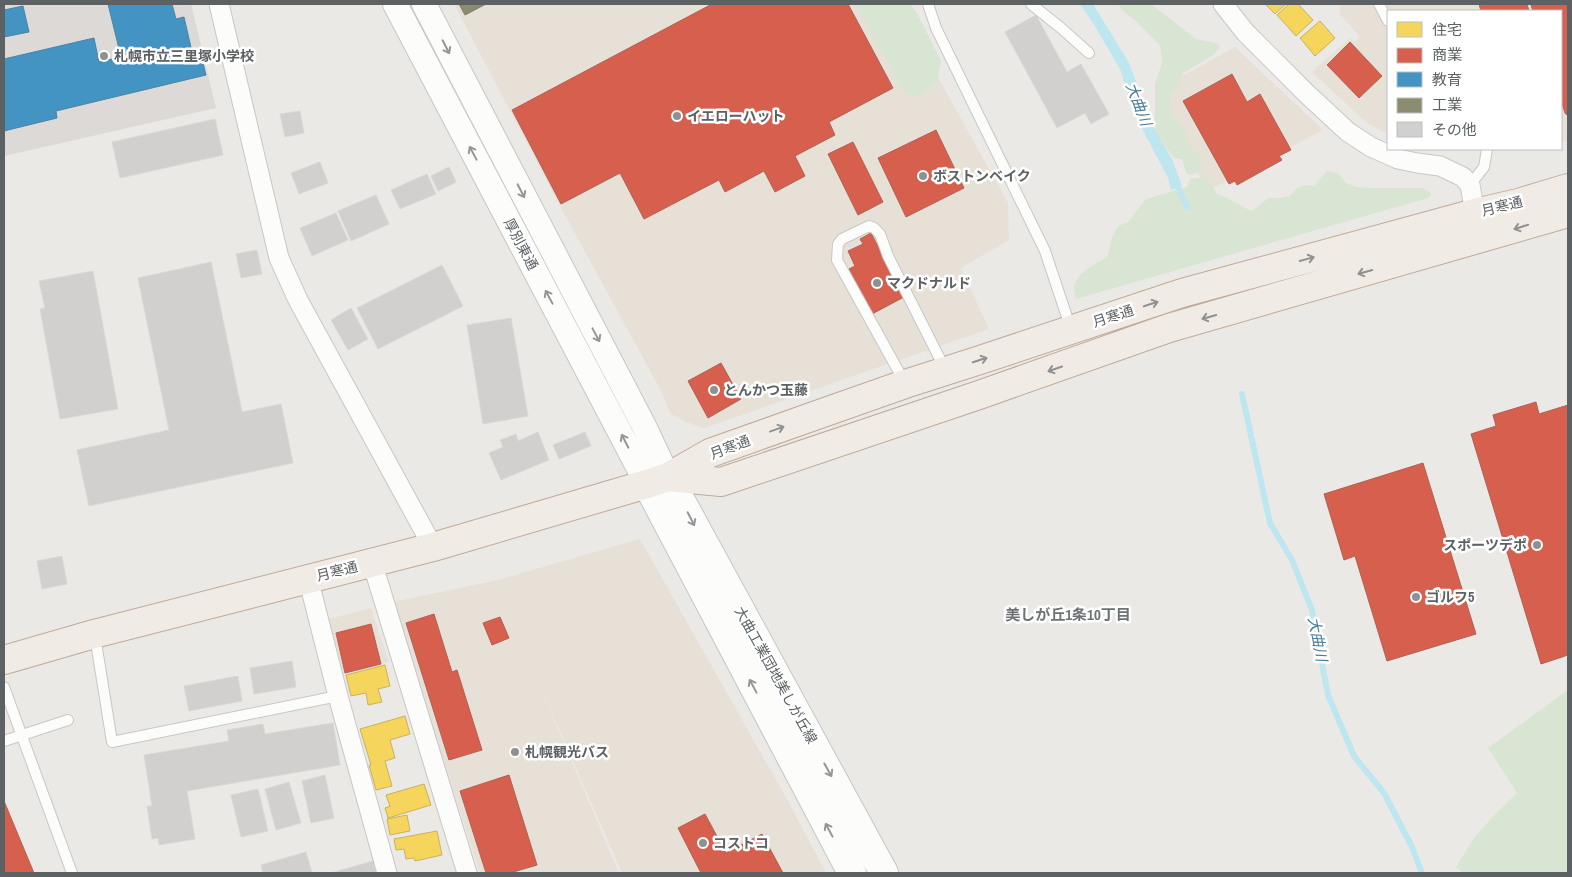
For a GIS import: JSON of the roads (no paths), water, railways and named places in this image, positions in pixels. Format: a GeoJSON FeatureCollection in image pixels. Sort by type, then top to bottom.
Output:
{"type":"FeatureCollection","features":[{"type":"Feature","properties":{"kind":"highway","name":"月寒通"},"geometry":{"type":"LineString","coordinates":[[4,660],[94,634],[433,547],[658,480],[710,453],[906,384],[1182,293],[1568,188]]}},
{"type":"Feature","properties":{"kind":"highway","name":"月寒通"},"geometry":{"type":"LineString","coordinates":[[658,480],[721,482],[1170,328],[1568,213]]}},
{"type":"Feature","properties":{"kind":"main road","name":"大曲工業団地美しが丘線"},"geometry":{"type":"LineString","coordinates":[[658,480],[852,873]]}},
{"type":"Feature","properties":{"kind":"main road","name":"大曲工業団地美しが丘線"},"geometry":{"type":"LineString","coordinates":[[658,480],[884,873]]}},
{"type":"Feature","properties":{"kind":"street"},"geometry":{"type":"LineString","coordinates":[[219,4],[279,258],[298,300],[433,547]]}},
{"type":"Feature","properties":{"kind":"street","name":"厚別東通"},"geometry":{"type":"LineString","coordinates":[[395,4],[658,480]]}},
{"type":"Feature","properties":{"kind":"street","name":"厚別東通"},"geometry":{"type":"LineString","coordinates":[[424,4],[644,426],[658,480]]}},
{"type":"Feature","properties":{"kind":"street"},"geometry":{"type":"LineString","coordinates":[[1223,4],[1245,32],[1306,94],[1348,132],[1371,147],[1398,159],[1440,166],[1463,177],[1470,184],[1475,213],[1485,238]]}},
{"type":"Feature","properties":{"kind":"street"},"geometry":{"type":"LineString","coordinates":[[372,562],[467,873]]}},
{"type":"Feature","properties":{"kind":"street"},"geometry":{"type":"LineString","coordinates":[[308,578],[338,696],[387,873]]}},
{"type":"Feature","properties":{"kind":"lane"},"geometry":{"type":"LineString","coordinates":[[928,4],[936,28],[1045,251],[1071,330]]}},
{"type":"Feature","properties":{"kind":"lane"},"geometry":{"type":"LineString","coordinates":[[1031,4],[1089,53]]}},
{"type":"Feature","properties":{"kind":"lane"},"geometry":{"type":"LineString","coordinates":[[1378,4],[1387,19]]}},
{"type":"Feature","properties":{"kind":"lane"},"geometry":{"type":"LineString","coordinates":[[1470,184],[1484,168],[1487,150]]}},
{"type":"Feature","properties":{"kind":"lane"},"geometry":{"type":"LineString","coordinates":[[906,384],[837,260],[838,244],[842,239],[869,226],[880,234],[888,256],[946,371]]}},
{"type":"Feature","properties":{"kind":"lane"},"geometry":{"type":"LineString","coordinates":[[94,634],[112,742],[338,696]]}},
{"type":"Feature","properties":{"kind":"lane"},"geometry":{"type":"LineString","coordinates":[[4,688],[72,873]]}},
{"type":"Feature","properties":{"kind":"lane"},"geometry":{"type":"LineString","coordinates":[[4,741],[68,720]]}},
{"type":"Feature","properties":{"kind":"water"},"geometry":{"type":"Polygon","coordinates":[[[1080,4],[1093,4],[1129,63],[1153,127],[1172,159],[1182,186],[1171,190],[1168,178],[1136,117],[1120,69],[1080,4]]]}},
{"type":"Feature","properties":{"kind":"waterway","name":"大曲川"},"geometry":{"type":"LineString","coordinates":[[1175,181],[1187,207]]}},
{"type":"Feature","properties":{"kind":"waterway","name":"大曲川"},"geometry":{"type":"LineString","coordinates":[[1242,394],[1270,523],[1292,560],[1312,610],[1328,695],[1354,756],[1384,793],[1412,847],[1422,873]]}},
{"type":"Feature","properties":{"kind":"place","name":"札幌市立三里塚小学校"},"geometry":{"type":"Point","coordinates":[104,56]}},
{"type":"Feature","properties":{"kind":"place","name":"イエローハット"},"geometry":{"type":"Point","coordinates":[677,116]}},
{"type":"Feature","properties":{"kind":"place","name":"ボストンベイク"},"geometry":{"type":"Point","coordinates":[923,176]}},
{"type":"Feature","properties":{"kind":"place","name":"マクドナルド"},"geometry":{"type":"Point","coordinates":[877,283]}},
{"type":"Feature","properties":{"kind":"place","name":"とんかつ玉藤"},"geometry":{"type":"Point","coordinates":[714,390]}},
{"type":"Feature","properties":{"kind":"place","name":"スポーツデポ"},"geometry":{"type":"Point","coordinates":[1537,545]}},
{"type":"Feature","properties":{"kind":"place","name":"ゴルフ5"},"geometry":{"type":"Point","coordinates":[1416,597]}},
{"type":"Feature","properties":{"kind":"place","name":"札幌観光バス"},"geometry":{"type":"Point","coordinates":[515,752]}},
{"type":"Feature","properties":{"kind":"place","name":"コストコ"},"geometry":{"type":"Point","coordinates":[703,843]}},
{"type":"Feature","properties":{"kind":"district","name":"美しが丘1条10丁目"},"geometry":{"type":"Point","coordinates":[1068,614]}}]}
